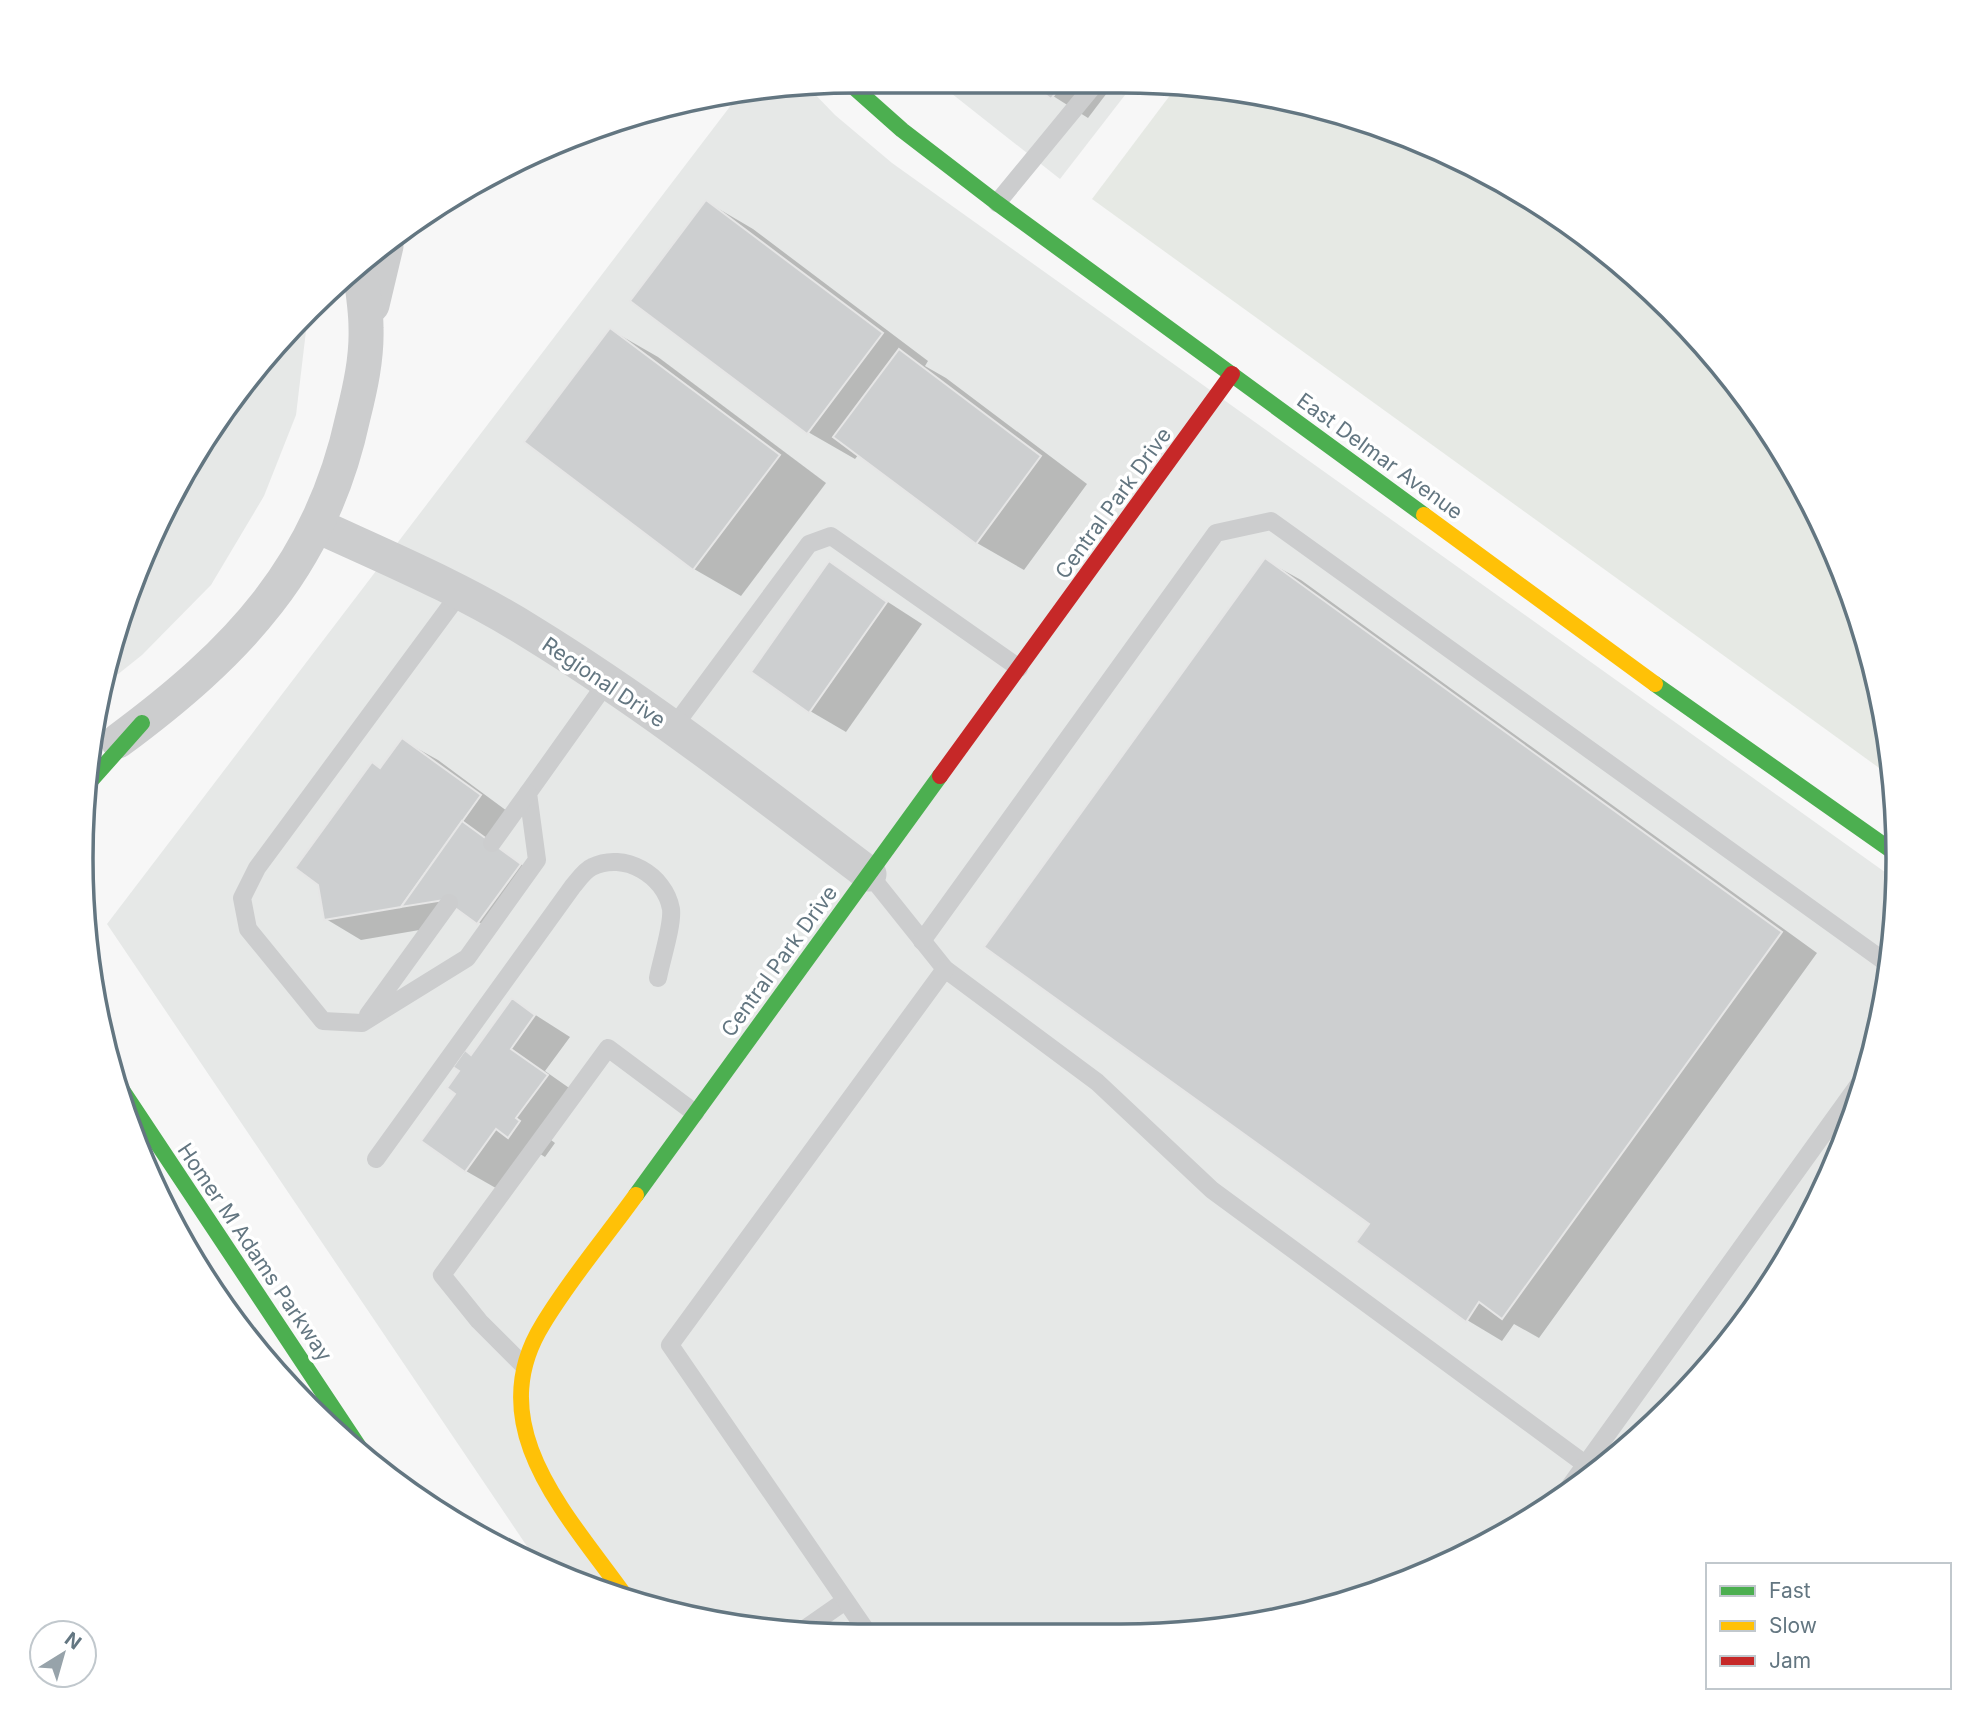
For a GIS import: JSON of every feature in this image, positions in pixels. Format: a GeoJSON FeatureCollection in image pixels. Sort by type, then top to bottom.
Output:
{"type":"FeatureCollection","features":[{"type":"Feature","properties":{"kind":"street","name":"East Delmar Avenue"},"geometry":{"type":"LineString","coordinates":[[862,93],[902,130],[997,203],[1691,710],[1886,847]]}},
{"type":"Feature","properties":{"kind":"street"},"geometry":{"type":"LineString","coordinates":[[100,754],[142,723],[223,655],[262,611],[318,526],[343,465],[361,384],[367,329],[383,258]]}},
{"type":"Feature","properties":{"kind":"street"},"geometry":{"type":"LineString","coordinates":[[361,277],[367,329]]}},
{"type":"Feature","properties":{"kind":"street","name":"Central Park Drive"},"geometry":{"type":"LineString","coordinates":[[618,1586],[534,1462],[519,1412],[523,1365],[542,1325],[1233,374]]}},
{"type":"Feature","properties":{"kind":"street","name":"Regional Drive"},"geometry":{"type":"LineString","coordinates":[[318,526],[460,593],[530,631],[607,682],[869,874]]}},
{"type":"Feature","properties":{"kind":"street"},"geometry":{"type":"LineString","coordinates":[[105,734],[142,723]]}},
{"type":"Feature","properties":{"kind":"street"},"geometry":{"type":"LineString","coordinates":[[98,773],[142,723]]}},
{"type":"Feature","properties":{"kind":"street","name":"Homer M Adams Parkway"},"geometry":{"type":"LineString","coordinates":[[135,1111],[345,1425]]}},
{"type":"Feature","properties":{"kind":"lane"},"geometry":{"type":"LineString","coordinates":[[997,203],[1087,93]]}},
{"type":"Feature","properties":{"kind":"lane"},"geometry":{"type":"LineString","coordinates":[[922,941],[1216,533],[1271,521],[1880,958]]}},
{"type":"Feature","properties":{"kind":"lane"},"geometry":{"type":"LineString","coordinates":[[672,729],[809,544],[831,536],[1019,668]]}},
{"type":"Feature","properties":{"kind":"lane"},"geometry":{"type":"LineString","coordinates":[[460,593],[257,868],[242,898],[248,929],[323,1021],[362,1023],[467,958],[537,860],[528,793]]}},
{"type":"Feature","properties":{"kind":"lane"},"geometry":{"type":"LineString","coordinates":[[492,843],[607,682]]}},
{"type":"Feature","properties":{"kind":"lane"},"geometry":{"type":"LineString","coordinates":[[376,1159],[573,886],[590,867],[616,861],[641,868],[662,885],[671,911],[658,978]]}},
{"type":"Feature","properties":{"kind":"lane"},"geometry":{"type":"LineString","coordinates":[[869,874],[945,969],[1097,1082],[1212,1190],[1586,1464]]}},
{"type":"Feature","properties":{"kind":"lane"},"geometry":{"type":"LineString","coordinates":[[362,1023],[449,903]]}},
{"type":"Feature","properties":{"kind":"lane"},"geometry":{"type":"LineString","coordinates":[[861,1624],[670,1345],[945,969]]}},
{"type":"Feature","properties":{"kind":"lane"},"geometry":{"type":"LineString","coordinates":[[523,1365],[479,1321],[442,1275],[608,1048],[695,1113]]}},
{"type":"Feature","properties":{"kind":"lane"},"geometry":{"type":"LineString","coordinates":[[1582,1470],[1847,1100]]}},
{"type":"Feature","properties":{"kind":"lane"},"geometry":{"type":"LineString","coordinates":[[813,1623],[845,1601]]}},
{"type":"Feature","properties":{"kind":"shaded area"},"geometry":{"type":"Polygon","coordinates":[[[951,93],[1126,93],[1060,179],[951,93]]]}},
{"type":"Feature","properties":{"kind":"shaded area"},"geometry":{"type":"Polygon","coordinates":[[[808,94],[815,94],[835,115],[892,163],[1886,873],[1885,909],[1872,1008],[1846,1105],[1828,1152],[1784,1241],[1757,1284],[1728,1325],[1662,1400],[1587,1466],[1546,1495],[1503,1522],[1414,1566],[1367,1584],[1270,1610],[1171,1623],[858,1624],[759,1618],[709,1610],[612,1584],[529,1549],[107,924],[732,103],[808,94]]]}},
{"type":"Feature","properties":{"kind":"shaded area"},"geometry":{"type":"Polygon","coordinates":[[[1171,94],[1220,99],[1319,119],[1414,151],[1503,195],[1587,251],[1662,317],[1696,354],[1728,392],[1784,476],[1828,565],[1846,612],[1872,709],[1881,769],[1092,199],[1171,94]]]}},
{"type":"Feature","properties":{"kind":"shaded area"},"geometry":{"type":"Polygon","coordinates":[[[306,329],[296,415],[264,496],[211,585],[142,655],[115,677],[133,612],[151,565],[195,476],[251,392],[306,329]]]}},
{"type":"Feature","properties":{"kind":"building"},"geometry":{"type":"Polygon","coordinates":[[[1043,93],[1055,93],[1051,99],[1043,93]]]}},
{"type":"Feature","properties":{"kind":"building"},"geometry":{"type":"Polygon","coordinates":[[[706,200],[883,333],[807,434],[630,301],[706,200]]]}},
{"type":"Feature","properties":{"kind":"building"},"geometry":{"type":"Polygon","coordinates":[[[610,328],[780,455],[693,570],[524,442],[610,328]]]}},
{"type":"Feature","properties":{"kind":"building"},"geometry":{"type":"Polygon","coordinates":[[[899,349],[1041,456],[976,544],[833,437],[899,349]]]}},
{"type":"Feature","properties":{"kind":"building"},"geometry":{"type":"Polygon","coordinates":[[[1265,558],[1782,932],[1502,1319],[1479,1302],[1466,1322],[1356,1242],[1369,1224],[984,947],[1265,558]]]}},
{"type":"Feature","properties":{"kind":"building"},"geometry":{"type":"Polygon","coordinates":[[[829,561],[887,602],[809,713],[751,672],[829,561]]]}},
{"type":"Feature","properties":{"kind":"building"},"geometry":{"type":"Polygon","coordinates":[[[402,738],[481,795],[401,907],[324,920],[318,885],[295,868],[372,762],[380,768],[402,738]]]}},
{"type":"Feature","properties":{"kind":"building"},"geometry":{"type":"Polygon","coordinates":[[[462,821],[521,864],[477,924],[444,900],[401,907],[462,821]]]}},
{"type":"Feature","properties":{"kind":"building"},"geometry":{"type":"Polygon","coordinates":[[[512,998],[535,1015],[511,1049],[548,1075],[516,1118],[520,1121],[508,1138],[496,1129],[465,1172],[421,1141],[455,1094],[447,1088],[459,1071],[453,1067],[465,1050],[471,1055],[512,998]]]}},
{"type":"Feature","properties":{"kind":"traffic: fast"},"geometry":{"type":"LineString","coordinates":[[860,93],[902,130],[997,203],[1424,515]]}},
{"type":"Feature","properties":{"kind":"traffic: fast"},"geometry":{"type":"LineString","coordinates":[[1655,684],[1886,847]]}},
{"type":"Feature","properties":{"kind":"traffic: fast"},"geometry":{"type":"LineString","coordinates":[[98,773],[142,723]]}},
{"type":"Feature","properties":{"kind":"traffic: fast"},"geometry":{"type":"LineString","coordinates":[[636,1195],[940,776]]}},
{"type":"Feature","properties":{"kind":"traffic: fast"},"geometry":{"type":"LineString","coordinates":[[134,1109],[345,1425]]}},
{"type":"Feature","properties":{"kind":"traffic: slow"},"geometry":{"type":"LineString","coordinates":[[1424,515],[1655,684]]}},
{"type":"Feature","properties":{"kind":"traffic: slow"},"geometry":{"type":"LineString","coordinates":[[618,1586],[580,1535],[539,1469],[526,1434],[521,1399],[526,1362],[543,1324],[636,1195]]}},
{"type":"Feature","properties":{"kind":"traffic: jam"},"geometry":{"type":"LineString","coordinates":[[940,776],[1232,374]]}}]}
